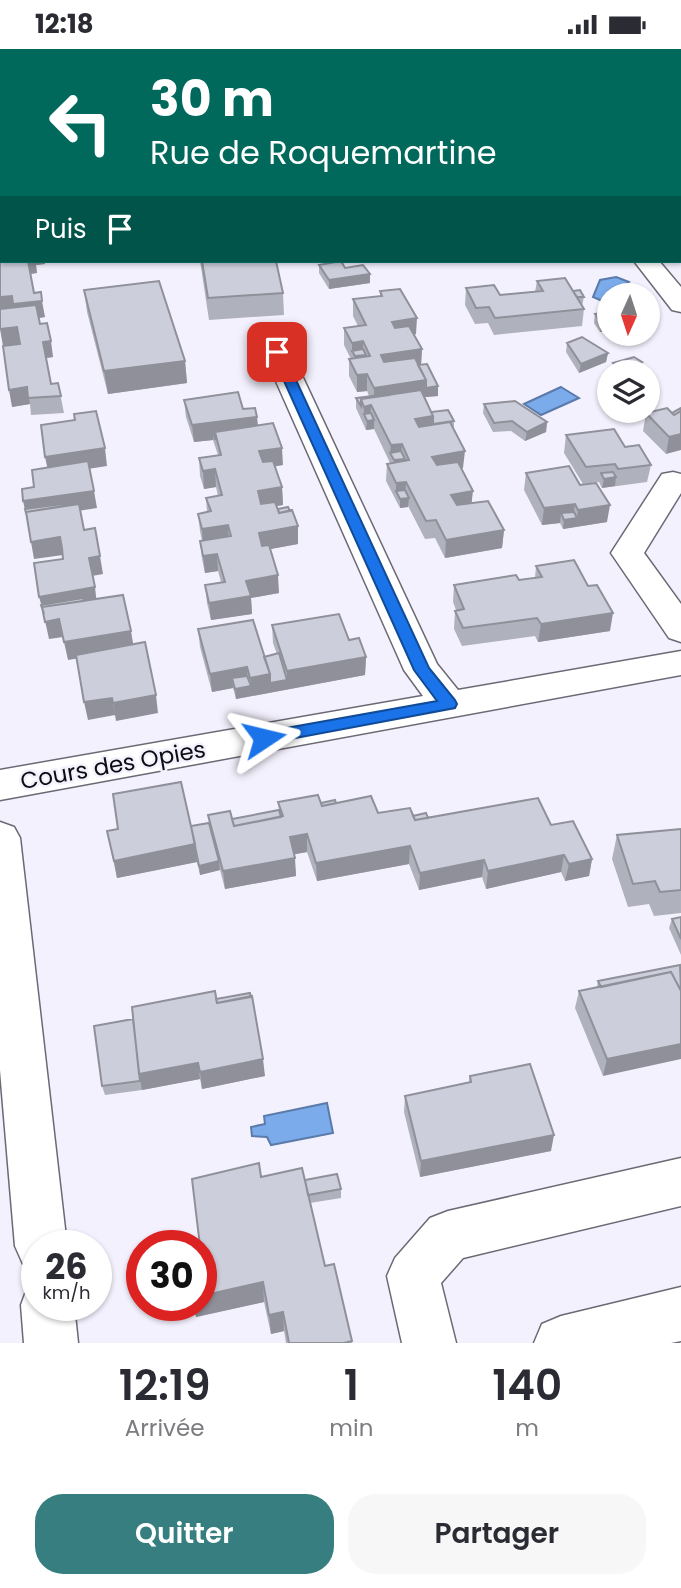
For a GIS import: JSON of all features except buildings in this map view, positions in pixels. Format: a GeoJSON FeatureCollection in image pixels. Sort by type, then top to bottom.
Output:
{"type":"FeatureCollection","features":[{"type":"Feature","properties":{"kind":"street"},"geometry":{"type":"LineString","coordinates":[[648,263],[681,304]]}},
{"type":"Feature","properties":{"kind":"street"},"geometry":{"type":"LineString","coordinates":[[277,352],[422,670],[449,704]]}},
{"type":"Feature","properties":{"kind":"street"},"geometry":{"type":"LineString","coordinates":[[673,481],[627,553],[681,630]]}},
{"type":"Feature","properties":{"kind":"street","name":"Cours des Opies"},"geometry":{"type":"LineString","coordinates":[[0,785],[681,663]]}},
{"type":"Feature","properties":{"kind":"street"},"geometry":{"type":"LineString","coordinates":[[0,838],[5,933],[39,1230]]}},
{"type":"Feature","properties":{"kind":"street"},"geometry":{"type":"LineString","coordinates":[[429,1343],[414,1276],[448,1236],[681,1182]]}},
{"type":"Feature","properties":{"kind":"street"},"geometry":{"type":"LineString","coordinates":[[561,1343],[681,1314]]}},
{"type":"Feature","properties":{"kind":"street"},"geometry":{"type":"LineString","coordinates":[[49,1321],[51,1343]]}},
{"type":"Feature","properties":{"kind":"water"},"geometry":{"type":"Polygon","coordinates":[[[616,277],[629,282],[599,283],[600,280],[616,277]]]}},
{"type":"Feature","properties":{"kind":"water"},"geometry":{"type":"Polygon","coordinates":[[[561,387],[579,398],[541,415],[524,404],[561,387]]]}},
{"type":"Feature","properties":{"kind":"water"},"geometry":{"type":"Polygon","coordinates":[[[327,1103],[333,1133],[271,1145],[267,1137],[252,1136],[251,1127],[265,1124],[264,1116],[327,1103]]]}},
{"type":"Feature","properties":{"kind":"route"},"geometry":{"type":"LineString","coordinates":[[264,738],[449,704],[422,670],[277,352]]}}]}
